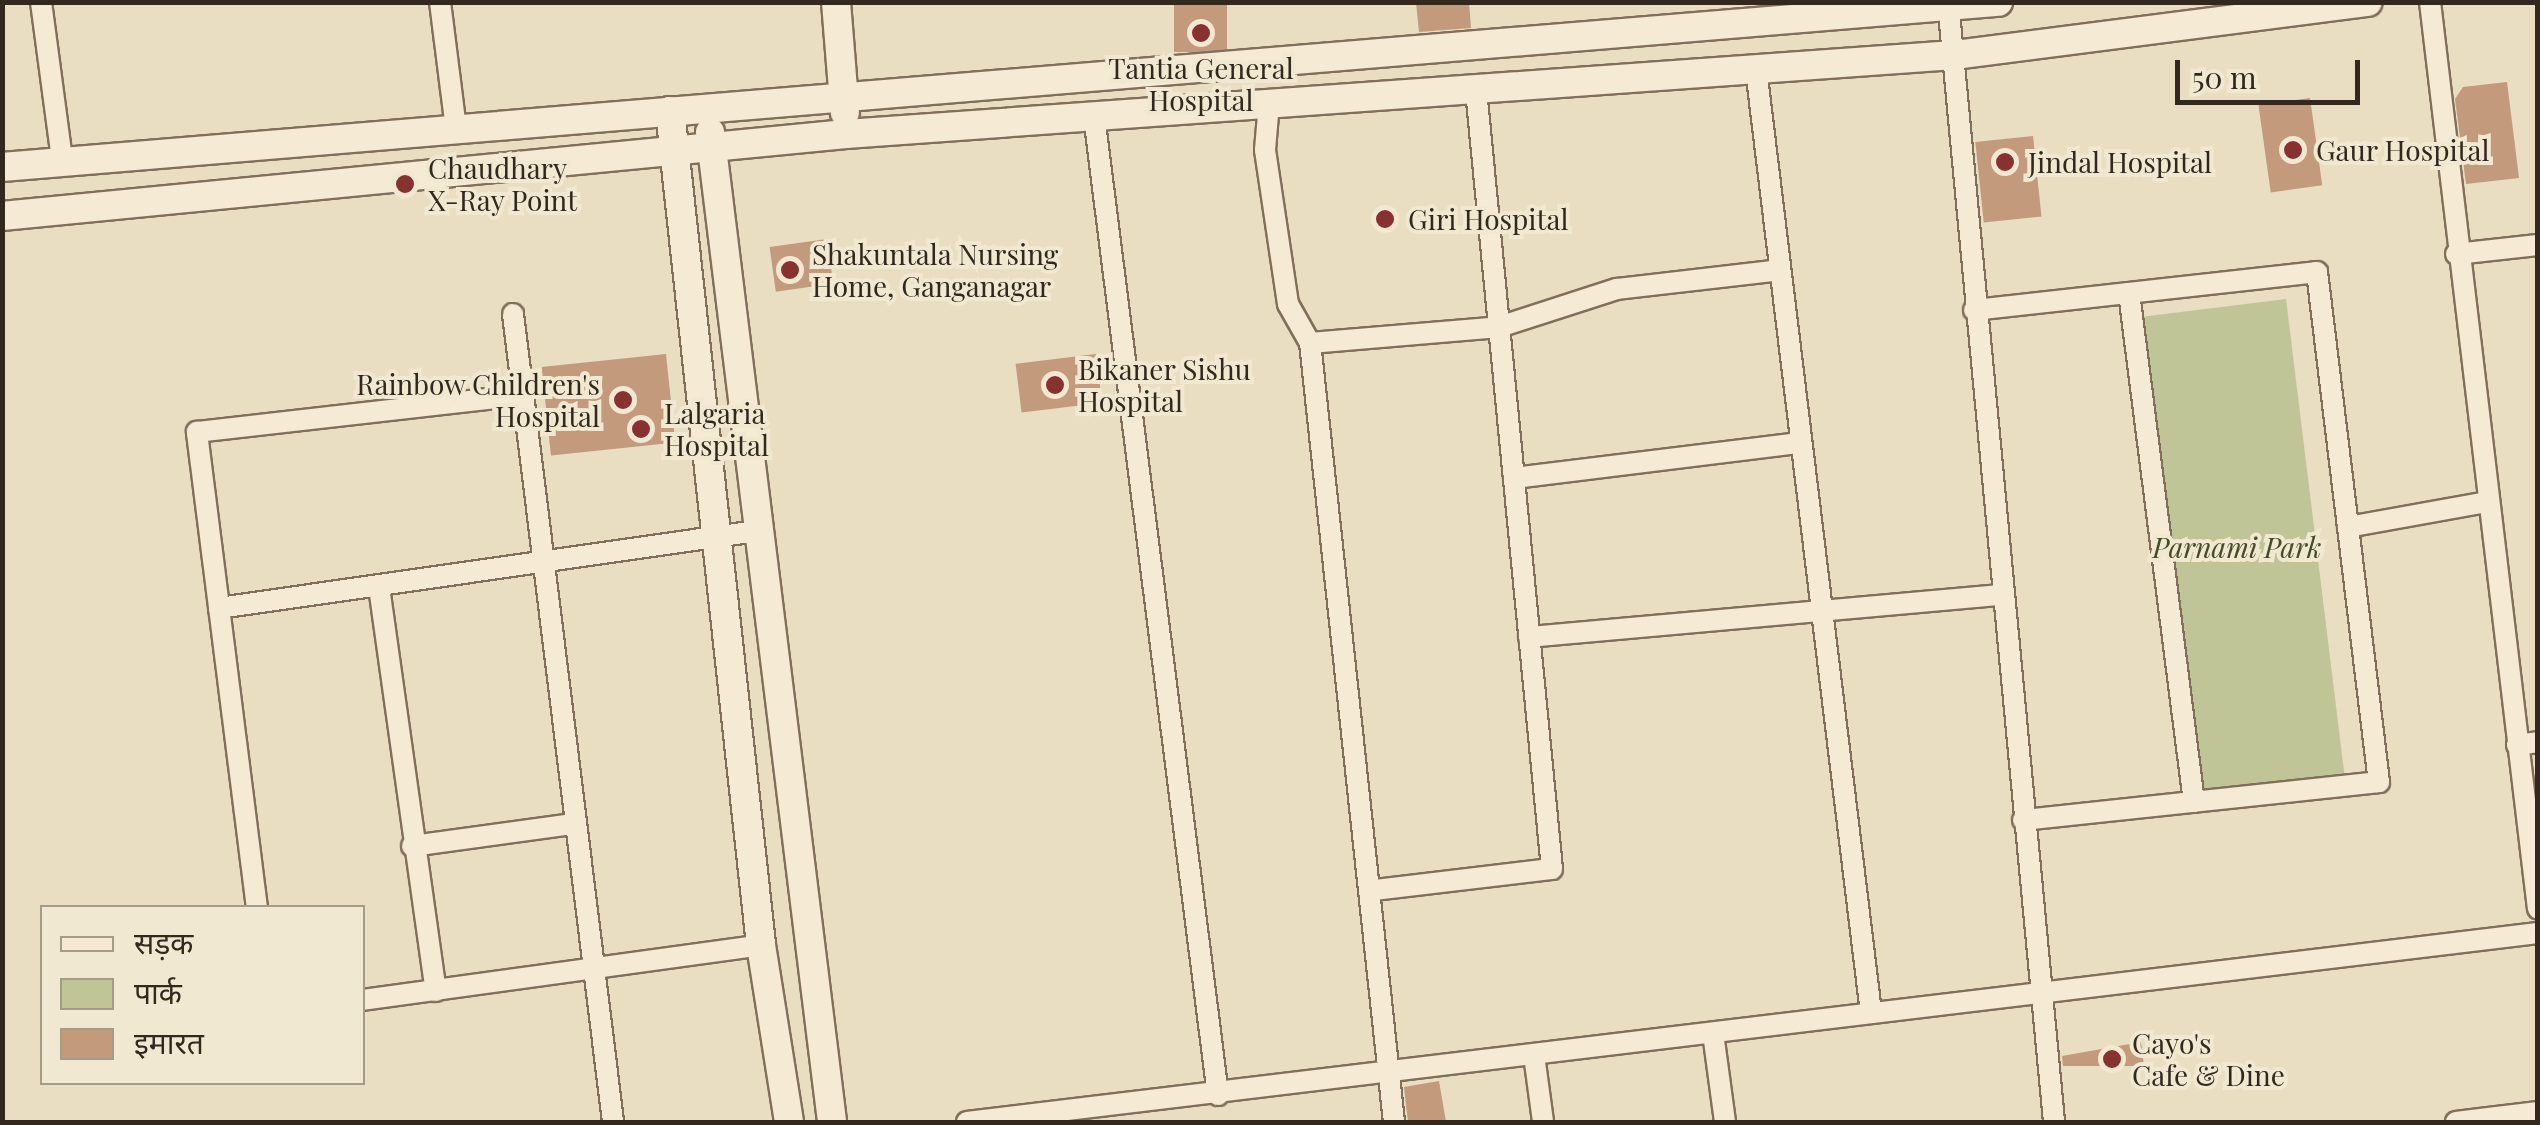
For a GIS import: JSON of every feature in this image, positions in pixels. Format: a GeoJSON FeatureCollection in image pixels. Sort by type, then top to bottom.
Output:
{"type":"FeatureCollection","features":[{"type":"Feature","properties":{"kind":"street"},"geometry":{"type":"LineString","coordinates":[[41,2],[62,160]]}},
{"type":"Feature","properties":{"kind":"street"},"geometry":{"type":"LineString","coordinates":[[440,2],[456,129]]}},
{"type":"Feature","properties":{"kind":"street"},"geometry":{"type":"LineString","coordinates":[[836,2],[846,134]]}},
{"type":"Feature","properties":{"kind":"street"},"geometry":{"type":"LineString","coordinates":[[2,168],[1998,2]]}},
{"type":"Feature","properties":{"kind":"street"},"geometry":{"type":"LineString","coordinates":[[2,216],[846,134],[1954,55],[2368,2]]}},
{"type":"Feature","properties":{"kind":"street"},"geometry":{"type":"LineString","coordinates":[[2430,2],[2487,502],[2527,743],[2538,909]]}},
{"type":"Feature","properties":{"kind":"street"},"geometry":{"type":"LineString","coordinates":[[1948,5],[1999,594],[2054,1122]]}},
{"type":"Feature","properties":{"kind":"street"},"geometry":{"type":"LineString","coordinates":[[1756,69],[1871,1013]]}},
{"type":"Feature","properties":{"kind":"street"},"geometry":{"type":"LineString","coordinates":[[1374,890],[1552,869],[1476,89]]}},
{"type":"Feature","properties":{"kind":"street"},"geometry":{"type":"LineString","coordinates":[[1269,104],[1265,150],[1288,304],[1310,343],[1374,890],[1394,1122]]}},
{"type":"Feature","properties":{"kind":"street"},"geometry":{"type":"LineString","coordinates":[[706,107],[832,1122]]}},
{"type":"Feature","properties":{"kind":"street"},"geometry":{"type":"LineString","coordinates":[[670,110],[713,540],[761,946],[790,1122]]}},
{"type":"Feature","properties":{"kind":"street"},"geometry":{"type":"LineString","coordinates":[[1094,116],[1218,1094]]}},
{"type":"Feature","properties":{"kind":"street"},"geometry":{"type":"LineString","coordinates":[[2456,254],[2538,245]]}},
{"type":"Feature","properties":{"kind":"street"},"geometry":{"type":"LineString","coordinates":[[1310,343],[1499,326],[1618,289],[1780,270]]}},
{"type":"Feature","properties":{"kind":"street"},"geometry":{"type":"LineString","coordinates":[[1974,310],[2316,272],[2379,782],[2023,820]]}},
{"type":"Feature","properties":{"kind":"street"},"geometry":{"type":"LineString","coordinates":[[2130,293],[2194,802]]}},
{"type":"Feature","properties":{"kind":"street"},"geometry":{"type":"LineString","coordinates":[[513,314],[590,972],[614,1122]]}},
{"type":"Feature","properties":{"kind":"street"},"geometry":{"type":"LineString","coordinates":[[257,905],[197,432],[521,396]]}},
{"type":"Feature","properties":{"kind":"street"},"geometry":{"type":"LineString","coordinates":[[1514,478],[1800,443]]}},
{"type":"Feature","properties":{"kind":"street"},"geometry":{"type":"LineString","coordinates":[[2348,527],[2487,502]]}},
{"type":"Feature","properties":{"kind":"street"},"geometry":{"type":"LineString","coordinates":[[219,608],[540,566],[757,531]]}},
{"type":"Feature","properties":{"kind":"street"},"geometry":{"type":"LineString","coordinates":[[379,587],[412,846],[436,991]]}},
{"type":"Feature","properties":{"kind":"street"},"geometry":{"type":"LineString","coordinates":[[1529,637],[1999,594]]}},
{"type":"Feature","properties":{"kind":"street"},"geometry":{"type":"LineString","coordinates":[[412,846],[572,824]]}},
{"type":"Feature","properties":{"kind":"street"},"geometry":{"type":"LineString","coordinates":[[967,1122],[1020,1120],[2538,934]]}},
{"type":"Feature","properties":{"kind":"street"},"geometry":{"type":"LineString","coordinates":[[365,1000],[761,946]]}},
{"type":"Feature","properties":{"kind":"street"},"geometry":{"type":"LineString","coordinates":[[1714,1033],[1725,1122]]}},
{"type":"Feature","properties":{"kind":"street"},"geometry":{"type":"LineString","coordinates":[[1534,1056],[1543,1122]]}},
{"type":"Feature","properties":{"kind":"street"},"geometry":{"type":"LineString","coordinates":[[2456,1122],[2538,1112]]}},
{"type":"Feature","properties":{"kind":"green space","name":"Parnami Park"},"geometry":{"type":"Polygon","coordinates":[[[2286,299],[2344,775],[2187,795],[2128,318],[2286,299]]]}},
{"type":"Feature","properties":{"kind":"building"},"geometry":{"type":"Polygon","coordinates":[[[1174,2],[1227,2],[1227,52],[1174,52],[1174,2]]]}},
{"type":"Feature","properties":{"kind":"building"},"geometry":{"type":"Polygon","coordinates":[[[1416,2],[1469,2],[1471,28],[1419,32],[1416,2]]]}},
{"type":"Feature","properties":{"kind":"building"},"geometry":{"type":"Polygon","coordinates":[[[2507,82],[2519,178],[2466,184],[2455,99],[2463,87],[2507,82]]]}},
{"type":"Feature","properties":{"kind":"building"},"geometry":{"type":"Polygon","coordinates":[[[2310,98],[2322,185],[2271,192],[2259,105],[2310,98]]]}},
{"type":"Feature","properties":{"kind":"building"},"geometry":{"type":"Polygon","coordinates":[[[2033,136],[2041,217],[1984,223],[1975,142],[2033,136]]]}},
{"type":"Feature","properties":{"kind":"building"},"geometry":{"type":"Polygon","coordinates":[[[827,239],[833,284],[776,292],[770,247],[827,239]]]}},
{"type":"Feature","properties":{"kind":"building"},"geometry":{"type":"Polygon","coordinates":[[[666,354],[675,443],[551,456],[542,367],[666,354]]]}},
{"type":"Feature","properties":{"kind":"building"},"geometry":{"type":"Polygon","coordinates":[[[1096,354],[1102,403],[1022,413],[1016,364],[1096,354]]]}},
{"type":"Feature","properties":{"kind":"building","name":"Cayo's Cafe & Dine"},"geometry":{"type":"Polygon","coordinates":[[[2141,1042],[2144,1066],[2063,1066],[2062,1056],[2141,1042]]]}},
{"type":"Feature","properties":{"kind":"building"},"geometry":{"type":"Polygon","coordinates":[[[1439,1081],[1446,1122],[1408,1122],[1404,1087],[1439,1081]]]}},
{"type":"Feature","properties":{"kind":"place","name":"Tantia General Hospital"},"geometry":{"type":"Point","coordinates":[1201,33]}},
{"type":"Feature","properties":{"kind":"place","name":"Gaur Hospital"},"geometry":{"type":"Point","coordinates":[2293,150]}},
{"type":"Feature","properties":{"kind":"place","name":"Jindal Hospital"},"geometry":{"type":"Point","coordinates":[2005,162]}},
{"type":"Feature","properties":{"kind":"place","name":"Chaudhary X-Ray Point"},"geometry":{"type":"Point","coordinates":[405,184]}},
{"type":"Feature","properties":{"kind":"place","name":"Giri Hospital"},"geometry":{"type":"Point","coordinates":[1385,219]}},
{"type":"Feature","properties":{"kind":"place","name":"Shakuntala Nursing Home, Ganganagar"},"geometry":{"type":"Point","coordinates":[790,270]}},
{"type":"Feature","properties":{"kind":"place","name":"Bikaner Sishu Hospital"},"geometry":{"type":"Point","coordinates":[1055,385]}},
{"type":"Feature","properties":{"kind":"place","name":"Rainbow Children's Hospital"},"geometry":{"type":"Point","coordinates":[623,400]}},
{"type":"Feature","properties":{"kind":"place","name":"Lalgaria Hospital"},"geometry":{"type":"Point","coordinates":[641,429]}},
{"type":"Feature","properties":{"kind":"place","name":"Cayo's Cafe & Dine"},"geometry":{"type":"Point","coordinates":[2112,1059]}}]}
